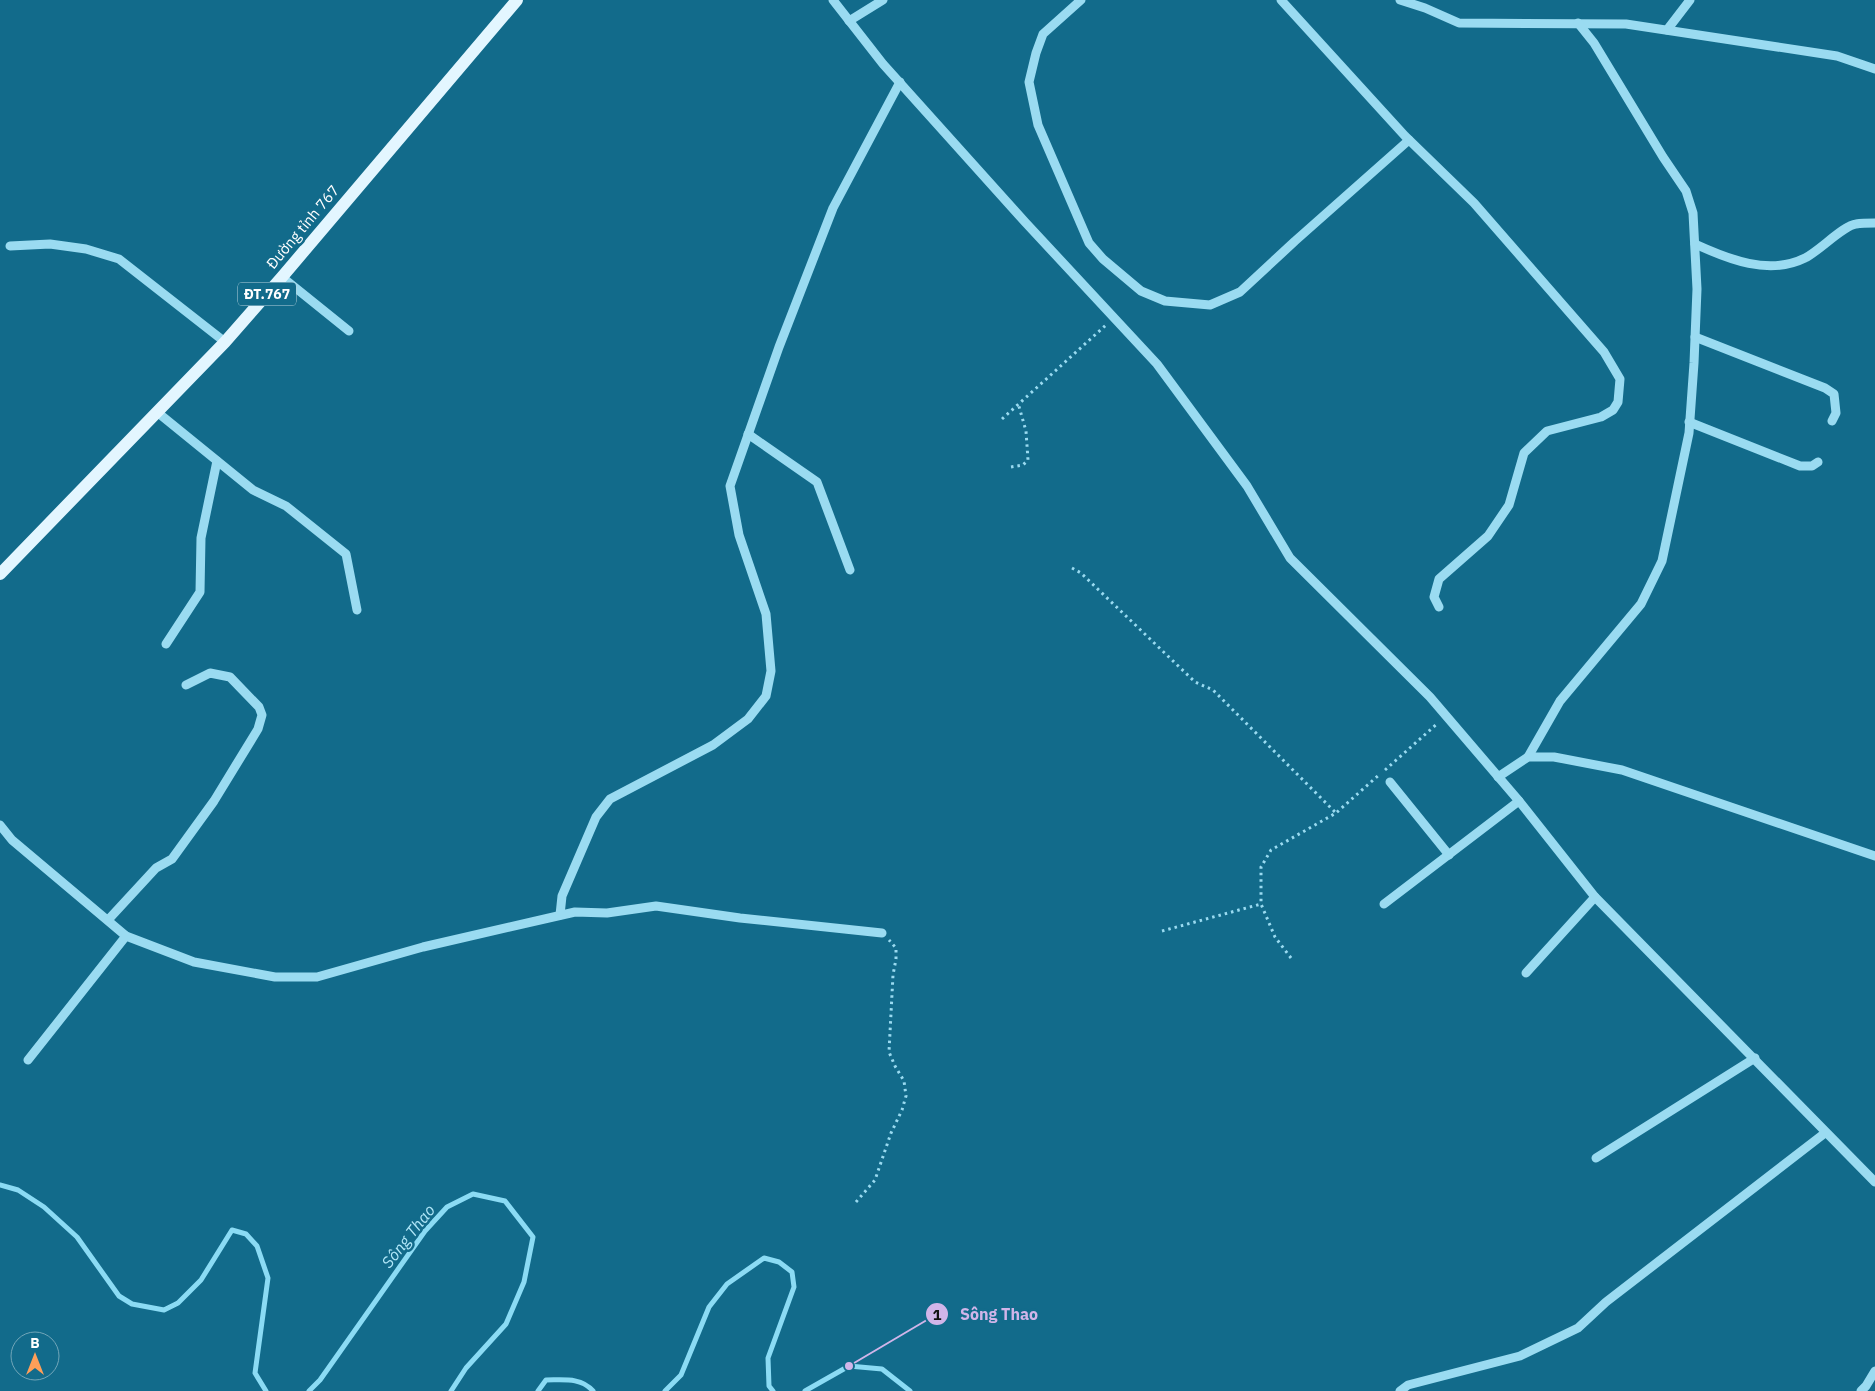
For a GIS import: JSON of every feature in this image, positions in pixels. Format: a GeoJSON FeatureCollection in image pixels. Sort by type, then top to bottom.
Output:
{"type":"FeatureCollection","features":[{"type":"Feature","properties":{"kind":"main road","name":"Đường tỉnh 767"},"geometry":{"type":"LineString","coordinates":[[0,574],[225,342],[517,0]]}},
{"type":"Feature","properties":{"kind":"street"},"geometry":{"type":"LineString","coordinates":[[833,0],[900,82],[1157,364],[1247,486],[1290,558],[1430,697],[1519,801],[1595,898],[1755,1058],[1825,1133],[1875,1182]]}},
{"type":"Feature","properties":{"kind":"street"},"geometry":{"type":"LineString","coordinates":[[849,21],[883,0]]}},
{"type":"Feature","properties":{"kind":"street"},"geometry":{"type":"LineString","coordinates":[[1080,0],[1043,34],[1029,82],[1030,91],[1038,125],[1089,243],[1103,259],[1141,291],[1165,301],[1210,304],[1240,292],[1294,241],[1409,140]]}},
{"type":"Feature","properties":{"kind":"street"},"geometry":{"type":"LineString","coordinates":[[1281,0],[1409,140],[1474,203],[1604,352],[1620,379],[1618,402],[1613,410],[1602,416],[1546,431],[1524,453],[1509,505],[1488,536],[1439,579],[1434,597],[1439,607]]}},
{"type":"Feature","properties":{"kind":"street"},"geometry":{"type":"LineString","coordinates":[[1400,0],[1425,8],[1459,23],[1626,24],[1837,56],[1875,70]]}},
{"type":"Feature","properties":{"kind":"street"},"geometry":{"type":"LineString","coordinates":[[1667,30],[1690,0]]}},
{"type":"Feature","properties":{"kind":"street"},"geometry":{"type":"LineString","coordinates":[[1498,777],[1528,757],[1560,701],[1641,604],[1662,561],[1689,433],[1696,337],[1697,289],[1693,213],[1686,191],[1663,157],[1594,43],[1578,23]]}},
{"type":"Feature","properties":{"kind":"street"},"geometry":{"type":"LineString","coordinates":[[560,915],[562,896],[592,826],[596,817],[610,799],[713,745],[748,719],[766,696],[772,671],[766,614],[739,535],[730,486],[778,347],[833,208],[900,82]]}},
{"type":"Feature","properties":{"kind":"street"},"geometry":{"type":"LineString","coordinates":[[1695,244],[1727,258],[1760,266],[1782,265],[1805,258],[1854,224],[1875,223]]}},
{"type":"Feature","properties":{"kind":"street"},"geometry":{"type":"LineString","coordinates":[[10,246],[50,244],[86,249],[119,259],[225,342]]}},
{"type":"Feature","properties":{"kind":"street"},"geometry":{"type":"LineString","coordinates":[[282,277],[349,331]]}},
{"type":"Feature","properties":{"kind":"street"},"geometry":{"type":"LineString","coordinates":[[1696,337],[1825,388],[1834,394],[1836,413],[1832,421]]}},
{"type":"Feature","properties":{"kind":"street"},"geometry":{"type":"LineString","coordinates":[[157,412],[253,490],[286,506],[346,554],[357,610]]}},
{"type":"Feature","properties":{"kind":"street"},"geometry":{"type":"LineString","coordinates":[[1690,422],[1800,466],[1812,466],[1818,462]]}},
{"type":"Feature","properties":{"kind":"street"},"geometry":{"type":"LineString","coordinates":[[748,434],[817,482],[850,570]]}},
{"type":"Feature","properties":{"kind":"street"},"geometry":{"type":"LineString","coordinates":[[166,644],[200,592],[201,538],[217,461]]}},
{"type":"Feature","properties":{"kind":"street"},"geometry":{"type":"LineString","coordinates":[[108,920],[156,868],[172,859],[214,801],[258,729],[262,715],[259,707],[230,677],[210,673],[186,685]]}},
{"type":"Feature","properties":{"kind":"street"},"geometry":{"type":"LineString","coordinates":[[1528,757],[1554,757],[1622,770],[1875,856]]}},
{"type":"Feature","properties":{"kind":"street"},"geometry":{"type":"LineString","coordinates":[[1390,782],[1449,855]]}},
{"type":"Feature","properties":{"kind":"street"},"geometry":{"type":"LineString","coordinates":[[1384,904],[1519,801]]}},
{"type":"Feature","properties":{"kind":"street"},"geometry":{"type":"LineString","coordinates":[[0,825],[12,840],[126,936],[194,962],[275,977],[318,977],[423,947],[575,912],[607,913],[656,906],[740,918],[882,932]]}},
{"type":"Feature","properties":{"kind":"street"},"geometry":{"type":"LineString","coordinates":[[1526,973],[1595,898]]}},
{"type":"Feature","properties":{"kind":"street"},"geometry":{"type":"LineString","coordinates":[[28,1060],[126,936]]}},
{"type":"Feature","properties":{"kind":"street"},"geometry":{"type":"LineString","coordinates":[[1596,1158],[1755,1058]]}},
{"type":"Feature","properties":{"kind":"street"},"geometry":{"type":"LineString","coordinates":[[1400,1391],[1408,1385],[1520,1356],[1578,1328],[1606,1302],[1825,1133]]}},
{"type":"Feature","properties":{"kind":"street"},"geometry":{"type":"LineString","coordinates":[[1860,1391],[1866,1386],[1875,1371]]}},
{"type":"Feature","properties":{"kind":"path"},"geometry":{"type":"LineString","coordinates":[[1002,419],[1114,318]]}},
{"type":"Feature","properties":{"kind":"path"},"geometry":{"type":"LineString","coordinates":[[1011,467],[1023,465],[1028,460],[1026,431],[1018,403]]}},
{"type":"Feature","properties":{"kind":"path"},"geometry":{"type":"LineString","coordinates":[[1072,568],[1081,573],[1194,682],[1213,690],[1336,813]]}},
{"type":"Feature","properties":{"kind":"path"},"geometry":{"type":"LineString","coordinates":[[1291,958],[1275,937],[1261,904],[1261,867],[1271,850],[1336,813],[1446,716]]}},
{"type":"Feature","properties":{"kind":"path"},"geometry":{"type":"LineString","coordinates":[[1162,931],[1261,904]]}},
{"type":"Feature","properties":{"kind":"path"},"geometry":{"type":"LineString","coordinates":[[856,1202],[875,1180],[906,1096],[904,1081],[889,1052],[896,948],[882,932]]}},
{"type":"Feature","properties":{"kind":"waterway","name":"Sông Thao"},"geometry":{"type":"LineString","coordinates":[[0,1185],[18,1190],[44,1207],[77,1237],[119,1296],[132,1304],[164,1310],[178,1303],[201,1280],[232,1230],[246,1234],[257,1246],[268,1278],[255,1373],[266,1391]]}},
{"type":"Feature","properties":{"kind":"waterway","name":"Sông Thao"},"geometry":{"type":"LineString","coordinates":[[309,1391],[320,1380],[425,1231],[447,1207],[473,1194],[505,1201],[533,1237],[524,1282],[506,1324],[466,1368],[451,1391]]}},
{"type":"Feature","properties":{"kind":"waterway","name":"Sông Thao"},"geometry":{"type":"LineString","coordinates":[[665,1391],[681,1375],[709,1307],[727,1284],[764,1258],[779,1262],[792,1272],[794,1287],[768,1358],[769,1386],[773,1391]]}},
{"type":"Feature","properties":{"kind":"waterway","name":"Sông Thao"},"geometry":{"type":"LineString","coordinates":[[805,1391],[849,1366],[882,1369],[910,1391]]}},
{"type":"Feature","properties":{"kind":"waterway","name":"Sông Thao"},"geometry":{"type":"LineString","coordinates":[[538,1391],[546,1380],[577,1381],[593,1391]]}},
{"type":"Feature","properties":{"kind":"place","name":"Sông Thao"},"geometry":{"type":"Point","coordinates":[849,1366]}}]}
